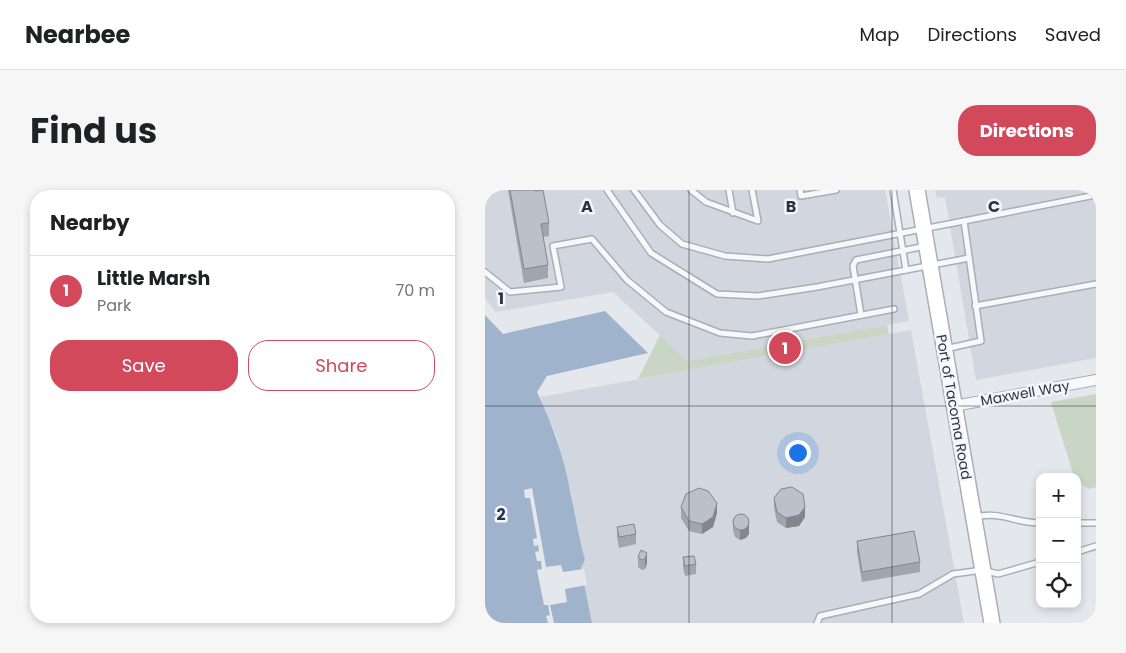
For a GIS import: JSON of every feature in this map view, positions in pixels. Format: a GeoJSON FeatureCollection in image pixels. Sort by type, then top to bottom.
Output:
{"type":"FeatureCollection","features":[{"type":"Feature","properties":{"kind":"main road","name":"Port of Tacoma Road"},"geometry":{"type":"LineString","coordinates":[[917,190],[992,623]]}},
{"type":"Feature","properties":{"kind":"street","name":"Maxwell Way"},"geometry":{"type":"LineString","coordinates":[[954,406],[1096,380]]}},
{"type":"Feature","properties":{"kind":"lane"},"geometry":{"type":"LineString","coordinates":[[607,190],[651,253],[717,294],[758,296],[856,280],[969,258]]}},
{"type":"Feature","properties":{"kind":"lane"},"geometry":{"type":"LineString","coordinates":[[634,190],[660,225],[682,244],[725,256],[768,260],[1096,195]]}},
{"type":"Feature","properties":{"kind":"lane"},"geometry":{"type":"LineString","coordinates":[[691,190],[706,202],[758,221],[752,190]]}},
{"type":"Feature","properties":{"kind":"lane"},"geometry":{"type":"LineString","coordinates":[[729,190],[733,213]]}},
{"type":"Feature","properties":{"kind":"lane"},"geometry":{"type":"LineString","coordinates":[[800,190],[801,196],[836,190]]}},
{"type":"Feature","properties":{"kind":"lane"},"geometry":{"type":"LineString","coordinates":[[893,190],[906,270]]}},
{"type":"Feature","properties":{"kind":"lane"},"geometry":{"type":"LineString","coordinates":[[945,349],[981,342],[964,221]]}},
{"type":"Feature","properties":{"kind":"lane"},"geometry":{"type":"LineString","coordinates":[[485,272],[511,292],[561,287],[553,246],[592,238],[627,280],[666,312],[720,333],[752,336],[894,309]]}},
{"type":"Feature","properties":{"kind":"lane"},"geometry":{"type":"LineString","coordinates":[[861,315],[853,266],[856,260],[926,246]]}},
{"type":"Feature","properties":{"kind":"lane"},"geometry":{"type":"LineString","coordinates":[[975,306],[1096,284]]}},
{"type":"Feature","properties":{"kind":"lane"},"geometry":{"type":"LineString","coordinates":[[973,517],[988,514],[1002,515],[1027,523],[1036,523]]}},
{"type":"Feature","properties":{"kind":"lane"},"geometry":{"type":"LineString","coordinates":[[1081,523],[1096,523]]}},
{"type":"Feature","properties":{"kind":"lane"},"geometry":{"type":"LineString","coordinates":[[1081,551],[1096,546]]}},
{"type":"Feature","properties":{"kind":"lane"},"geometry":{"type":"LineString","coordinates":[[817,623],[820,616],[919,594],[953,574],[983,570],[998,574],[1036,563]]}},
{"type":"Feature","properties":{"kind":"shaded area"},"geometry":{"type":"Polygon","coordinates":[[[485,190],[885,190],[909,321],[688,361],[613,292],[496,312],[485,299],[485,190]]]}},
{"type":"Feature","properties":{"kind":"shaded area"},"geometry":{"type":"Polygon","coordinates":[[[935,190],[1096,190],[1096,358],[976,380],[945,197],[937,198],[935,190]]]}},
{"type":"Feature","properties":{"kind":"shaded area"},"geometry":{"type":"Polygon","coordinates":[[[911,330],[964,623],[592,623],[581,568],[585,560],[575,527],[571,495],[557,437],[540,397],[911,330]]]}},
{"type":"Feature","properties":{"kind":"green space"},"geometry":{"type":"Polygon","coordinates":[[[887,325],[889,334],[638,379],[660,335],[688,361],[887,325]]]}},
{"type":"Feature","properties":{"kind":"green space"},"geometry":{"type":"Polygon","coordinates":[[[1096,394],[1096,487],[1089,489],[1081,484],[1081,473],[1073,473],[1051,402],[1096,394]]]}},
{"type":"Feature","properties":{"kind":"water"},"geometry":{"type":"Polygon","coordinates":[[[605,311],[648,353],[547,376],[537,392],[562,456],[585,560],[581,568],[592,623],[485,623],[485,315],[503,334],[605,311]]]}},
{"type":"Feature","properties":{"kind":"pier"},"geometry":{"type":"Polygon","coordinates":[[[532,488],[546,567],[561,565],[563,572],[584,569],[587,585],[565,589],[567,602],[550,605],[554,623],[548,623],[546,616],[550,615],[548,605],[544,605],[537,570],[542,569],[541,561],[537,561],[535,552],[539,551],[538,545],[534,546],[533,539],[537,538],[530,498],[525,498],[524,490],[532,488]]]}},
{"type":"Feature","properties":{"kind":"building"},"geometry":{"type":"Polygon","coordinates":[[[510,190],[543,190],[549,223],[541,224],[548,265],[524,269],[510,190]]]}},
{"type":"Feature","properties":{"kind":"building"},"geometry":{"type":"Polygon","coordinates":[[[792,487],[803,494],[805,507],[799,515],[786,518],[777,512],[774,498],[781,489],[792,487]]]}},
{"type":"Feature","properties":{"kind":"building"},"geometry":{"type":"Polygon","coordinates":[[[699,488],[708,491],[717,503],[713,517],[702,524],[689,521],[681,507],[686,494],[699,488]]]}},
{"type":"Feature","properties":{"kind":"building"},"geometry":{"type":"Polygon","coordinates":[[[741,514],[749,522],[741,530],[733,522],[741,514]]]}},
{"type":"Feature","properties":{"kind":"building"},"geometry":{"type":"Polygon","coordinates":[[[634,524],[636,534],[619,537],[617,527],[634,524]]]}},
{"type":"Feature","properties":{"kind":"building"},"geometry":{"type":"Polygon","coordinates":[[[914,531],[920,562],[862,572],[857,541],[914,531]]]}},
{"type":"Feature","properties":{"kind":"building"},"geometry":{"type":"Polygon","coordinates":[[[641,550],[647,553],[645,559],[642,560],[638,557],[641,550]]]}},
{"type":"Feature","properties":{"kind":"building"},"geometry":{"type":"Polygon","coordinates":[[[694,556],[696,564],[685,566],[683,557],[694,556]]]}},
{"type":"Feature","properties":{"kind":"place","name":"Little Marsh"},"geometry":{"type":"Point","coordinates":[785,348]}}]}
